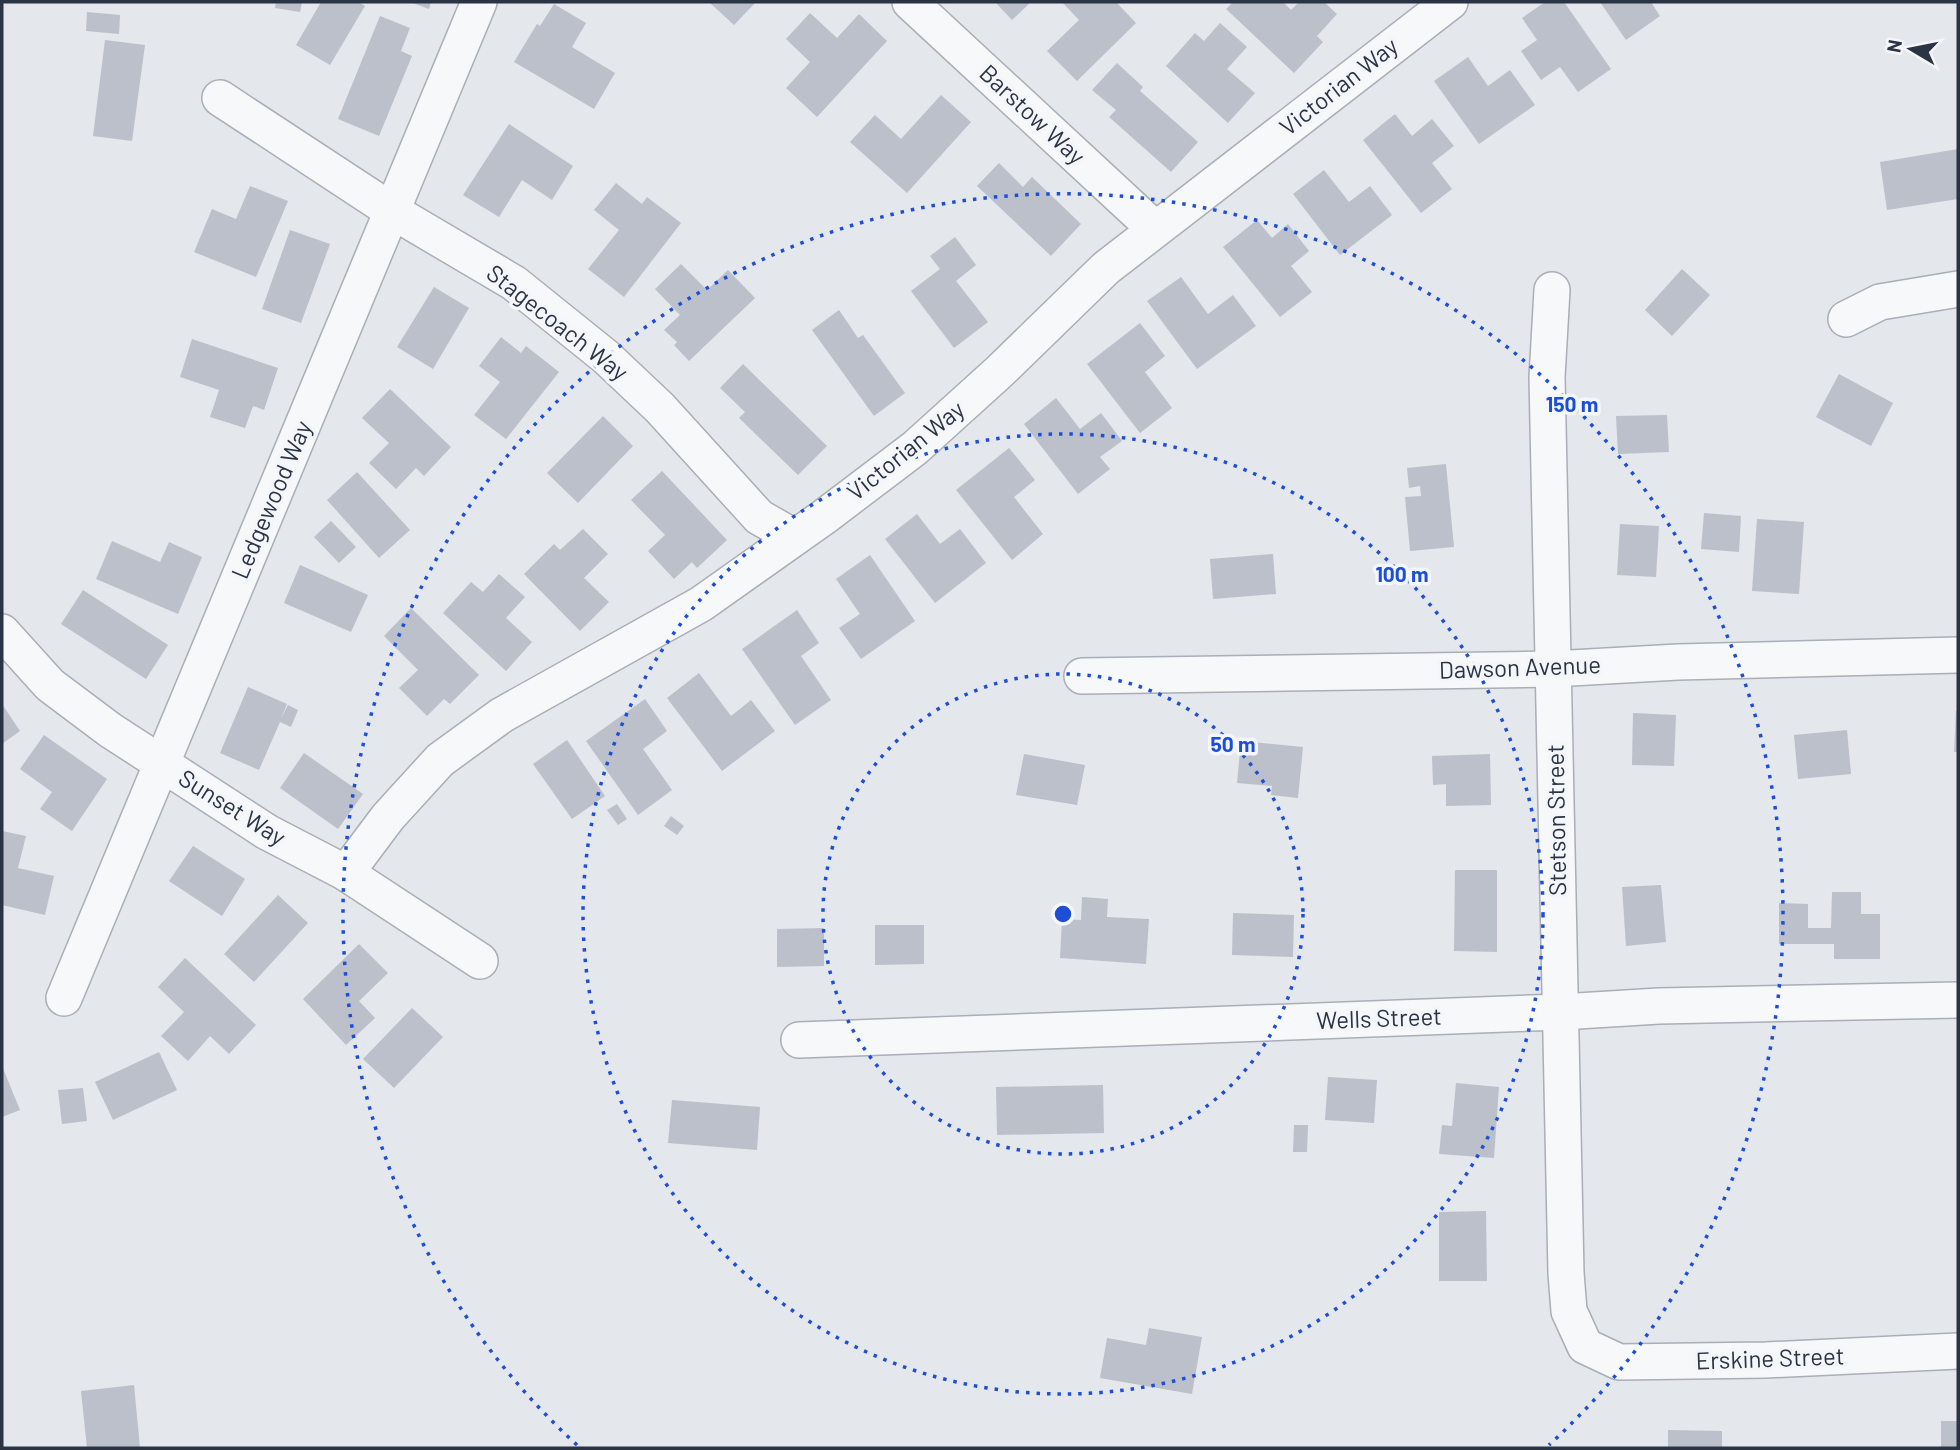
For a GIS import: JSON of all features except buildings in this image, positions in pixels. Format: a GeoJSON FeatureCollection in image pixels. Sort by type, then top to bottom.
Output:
{"type":"FeatureCollection","features":[{"type":"Feature","properties":{"kind":"street","name":"Ledgewood Way"},"geometry":{"type":"LineString","coordinates":[[64,998],[479,2]]}},
{"type":"Feature","properties":{"kind":"street","name":"Barstow Way"},"geometry":{"type":"LineString","coordinates":[[911,2],[1154,228]]}},
{"type":"Feature","properties":{"kind":"street","name":"Victorian Way"},"geometry":{"type":"LineString","coordinates":[[346,873],[388,817],[440,760],[502,715],[701,604],[824,517],[915,448],[999,372],[1106,268],[1154,228],[1450,2]]}},
{"type":"Feature","properties":{"kind":"street","name":"Stagecoach Way"},"geometry":{"type":"LineString","coordinates":[[220,98],[392,211],[514,283],[606,357],[660,408],[759,517],[794,537]]}},
{"type":"Feature","properties":{"kind":"street"},"geometry":{"type":"LineString","coordinates":[[1846,319],[1880,302],[1958,289]]}},
{"type":"Feature","properties":{"kind":"street","name":"Stetson Street"},"geometry":{"type":"LineString","coordinates":[[1552,290],[1547,377],[1566,1273],[1569,1311],[1585,1346]]}},
{"type":"Feature","properties":{"kind":"street","name":"Sunset Way"},"geometry":{"type":"LineString","coordinates":[[2,632],[50,685],[110,730],[267,832],[346,873],[481,961]]}},
{"type":"Feature","properties":{"kind":"street","name":"Dawson Avenue"},"geometry":{"type":"LineString","coordinates":[[1082,676],[1553,669],[1678,662],[1958,655]]}},
{"type":"Feature","properties":{"kind":"street","name":"Wells Street"},"geometry":{"type":"LineString","coordinates":[[799,1040],[1659,1006],[1958,1000]]}},
{"type":"Feature","properties":{"kind":"street","name":"Erskine Street"},"geometry":{"type":"LineString","coordinates":[[1585,1346],[1619,1362],[1766,1360],[1958,1352]]}}]}
